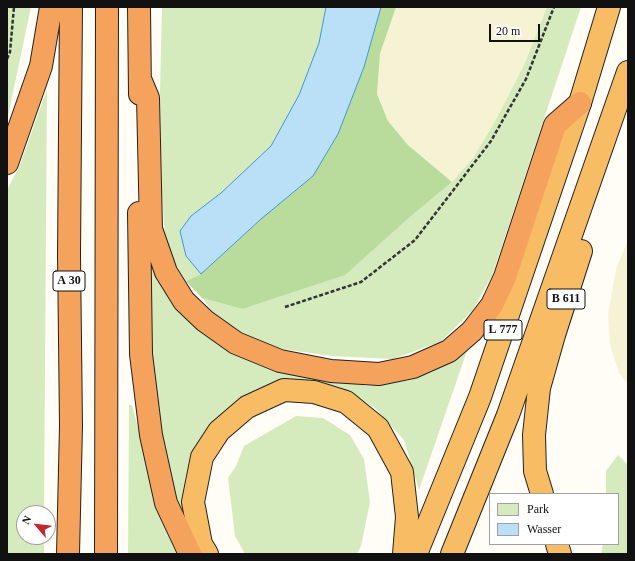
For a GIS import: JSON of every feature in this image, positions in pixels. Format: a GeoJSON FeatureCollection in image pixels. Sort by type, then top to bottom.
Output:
{"type":"FeatureCollection","features":[{"type":"Feature","properties":{"kind":"highway"},"geometry":{"type":"LineString","coordinates":[[7,163],[41,66],[51,7]]}},
{"type":"Feature","properties":{"kind":"highway","name":"A 30"},"geometry":{"type":"LineString","coordinates":[[68,554],[71,426],[69,255],[71,7]]}},
{"type":"Feature","properties":{"kind":"highway"},"geometry":{"type":"LineString","coordinates":[[106,554],[107,7]]}},
{"type":"Feature","properties":{"kind":"highway"},"geometry":{"type":"LineString","coordinates":[[139,7],[141,354],[151,435],[166,503],[190,554]]}},
{"type":"Feature","properties":{"kind":"highway","name":"L 777"},"geometry":{"type":"LineString","coordinates":[[416,554],[480,397],[580,103],[609,7]]}},
{"type":"Feature","properties":{"kind":"highway","name":"L 777"},"geometry":{"type":"LineString","coordinates":[[452,554],[508,415],[618,106],[628,72]]}},
{"type":"Feature","properties":{"kind":"highway"},"geometry":{"type":"LineString","coordinates":[[140,79],[148,98],[151,229],[166,272],[184,301],[205,321],[236,343],[280,361],[331,371],[380,374],[413,367],[450,351],[472,331],[492,305],[505,277],[556,125],[580,103]]}},
{"type":"Feature","properties":{"kind":"highway","name":"B 611"},"geometry":{"type":"LineString","coordinates":[[542,493],[535,471],[534,435],[539,388],[554,335],[611,160],[618,106]]}},
{"type":"Feature","properties":{"kind":"highway"},"geometry":{"type":"LineString","coordinates":[[207,554],[202,544],[193,502],[202,457],[218,431],[247,407],[284,390],[314,392],[346,402],[378,428],[402,472],[407,517],[404,554]]}},
{"type":"Feature","properties":{"kind":"path"},"geometry":{"type":"LineString","coordinates":[[7,59],[10,52],[14,7]]}},
{"type":"Feature","properties":{"kind":"path"},"geometry":{"type":"LineString","coordinates":[[285,307],[361,282],[415,240],[491,141],[526,79],[554,7]]}},
{"type":"Feature","properties":{"kind":"shaded area"},"geometry":{"type":"Polygon","coordinates":[[[396,7],[547,7],[524,65],[494,123],[473,158],[452,182],[408,145],[388,121],[377,94],[380,54],[396,7]]]}},
{"type":"Feature","properties":{"kind":"shaded area"},"geometry":{"type":"Polygon","coordinates":[[[628,240],[628,385],[619,373],[610,345],[608,314],[616,269],[628,240]]]}},
{"type":"Feature","properties":{"kind":"green space"},"geometry":{"type":"Polygon","coordinates":[[[7,7],[31,7],[7,121],[7,7]]]}},
{"type":"Feature","properties":{"kind":"green space"},"geometry":{"type":"Polygon","coordinates":[[[162,7],[326,7],[319,43],[299,95],[271,146],[221,193],[191,216],[180,231],[186,256],[201,274],[186,281],[171,256],[165,239],[162,191],[160,91],[162,7]]]}},
{"type":"Feature","properties":{"kind":"green space"},"geometry":{"type":"Polygon","coordinates":[[[381,7],[396,7],[380,54],[377,94],[388,121],[408,145],[452,182],[345,275],[242,309],[202,298],[186,281],[201,274],[261,219],[313,176],[338,134],[364,67],[381,7]]]}},
{"type":"Feature","properties":{"kind":"green space"},"geometry":{"type":"Polygon","coordinates":[[[547,7],[581,7],[492,276],[472,311],[440,342],[393,359],[331,356],[283,349],[248,339],[216,316],[202,298],[242,309],[403,223],[452,182],[473,158],[494,123],[524,65],[547,7]]]}},
{"type":"Feature","properties":{"kind":"green space"},"geometry":{"type":"Polygon","coordinates":[[[47,89],[44,505],[16,505],[16,545],[44,545],[44,554],[7,554],[7,190],[20,165],[47,89]]]}},
{"type":"Feature","properties":{"kind":"green space"},"geometry":{"type":"Polygon","coordinates":[[[144,239],[180,306],[321,377],[367,386],[411,380],[453,362],[469,345],[419,490],[404,440],[375,408],[351,393],[318,382],[287,380],[247,397],[211,423],[191,460],[183,514],[171,490],[148,353],[144,239]]]}},
{"type":"Feature","properties":{"kind":"green space"},"geometry":{"type":"Polygon","coordinates":[[[129,405],[132,405],[141,439],[180,554],[128,554],[129,405]]]}},
{"type":"Feature","properties":{"kind":"green space"},"geometry":{"type":"Polygon","coordinates":[[[296,416],[323,418],[350,435],[364,459],[370,502],[361,546],[357,554],[245,554],[235,536],[228,478],[236,466],[244,446],[296,416]]]}},
{"type":"Feature","properties":{"kind":"green space"},"geometry":{"type":"Polygon","coordinates":[[[618,455],[628,465],[628,554],[601,554],[603,545],[619,545],[619,493],[606,493],[606,471],[618,455]]]}},
{"type":"Feature","properties":{"kind":"water"},"geometry":{"type":"Polygon","coordinates":[[[326,7],[381,7],[364,67],[338,134],[313,176],[261,219],[201,274],[186,256],[180,231],[191,216],[221,193],[271,146],[299,95],[319,43],[326,7]]]}}]}
